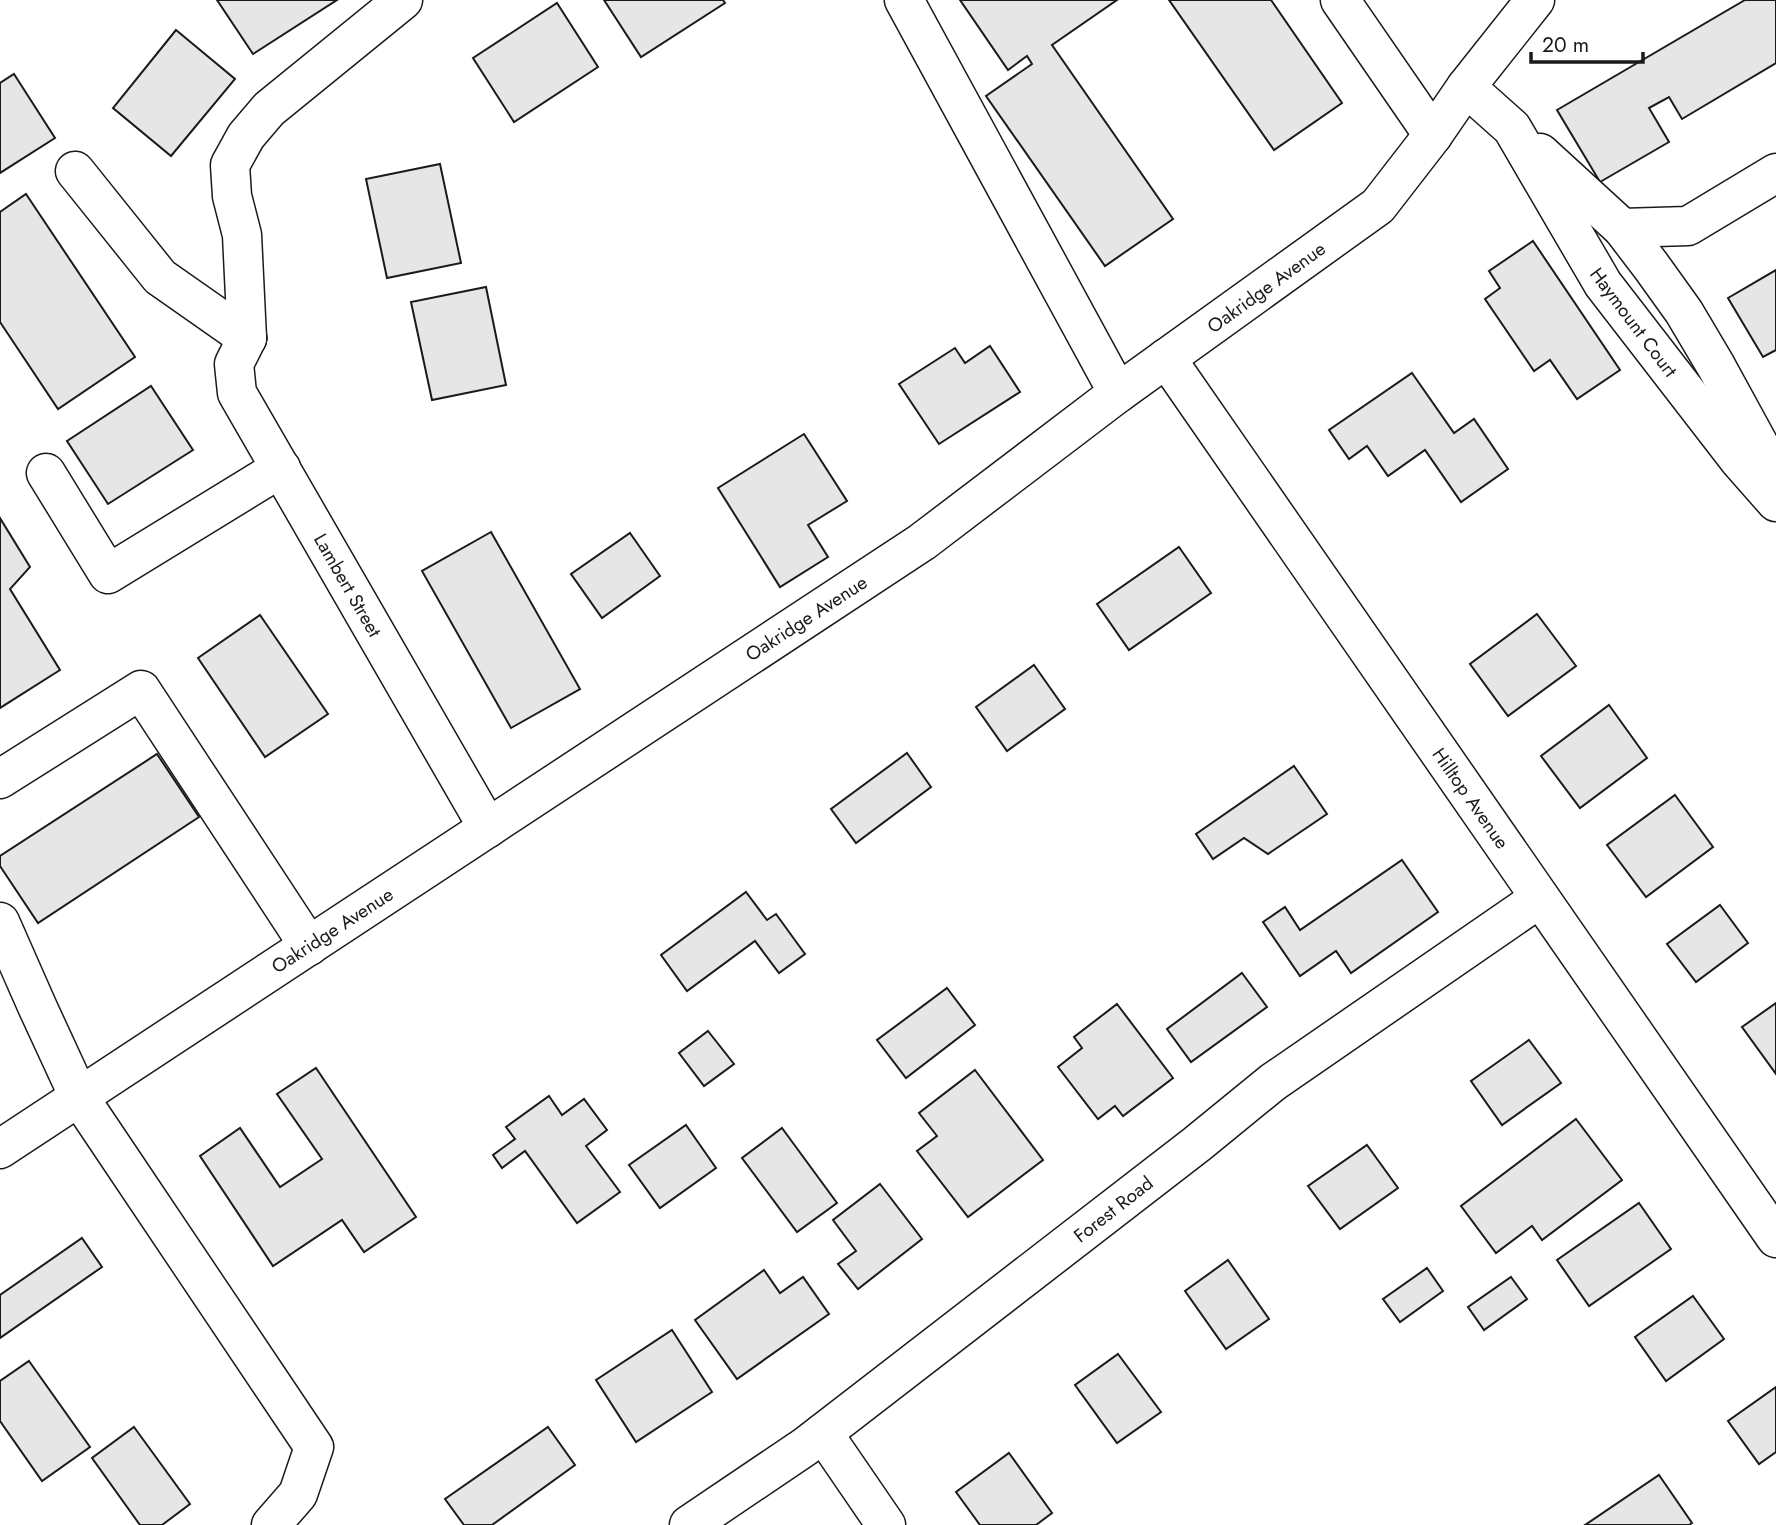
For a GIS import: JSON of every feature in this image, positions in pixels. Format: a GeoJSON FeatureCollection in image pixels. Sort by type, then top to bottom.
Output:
{"type":"FeatureCollection","features":[{"type":"Feature","properties":{"kind":"street"},"geometry":{"type":"LineString","coordinates":[[247,338],[242,235],[232,196],[230,165],[246,136],[269,109],[403,0]]}},
{"type":"Feature","properties":{"kind":"street"},"geometry":{"type":"LineString","coordinates":[[904,0],[1118,393]]}},
{"type":"Feature","properties":{"kind":"street"},"geometry":{"type":"LineString","coordinates":[[1340,0],[1433,135]]}},
{"type":"Feature","properties":{"kind":"street","name":"Oakridge Avenue"},"geometry":{"type":"LineString","coordinates":[[0,1149],[922,542],[1118,393],[1378,206],[1535,0]]}},
{"type":"Feature","properties":{"kind":"street","name":"Haymount Court"},"geometry":{"type":"LineString","coordinates":[[1466,88],[1622,228],[1660,277],[1716,366],[1776,476]]}},
{"type":"Feature","properties":{"kind":"street","name":"Haymount Court"},"geometry":{"type":"LineString","coordinates":[[1513,128],[1603,284],[1739,460],[1776,502]]}},
{"type":"Feature","properties":{"kind":"street"},"geometry":{"type":"LineString","coordinates":[[75,171],[160,277],[247,338]]}},
{"type":"Feature","properties":{"kind":"street"},"geometry":{"type":"LineString","coordinates":[[1622,228],[1688,226],[1776,173]]}},
{"type":"Feature","properties":{"kind":"street"},"geometry":{"type":"LineString","coordinates":[[1610,293],[1660,277],[1688,226]]}},
{"type":"Feature","properties":{"kind":"street","name":"Lambert Street"},"geometry":{"type":"LineString","coordinates":[[247,338],[234,364],[237,393],[488,828]]}},
{"type":"Feature","properties":{"kind":"street","name":"Hilltop Avenue"},"geometry":{"type":"LineString","coordinates":[[1166,358],[1540,898],[1763,1192],[1776,1238]]}},
{"type":"Feature","properties":{"kind":"street"},"geometry":{"type":"LineString","coordinates":[[46,473],[108,574],[281,468]]}},
{"type":"Feature","properties":{"kind":"street"},"geometry":{"type":"LineString","coordinates":[[0,779],[141,690],[309,946]]}},
{"type":"Feature","properties":{"kind":"street","name":"Forest Road"},"geometry":{"type":"LineString","coordinates":[[689,1525],[806,1446],[1273,1082],[1540,898]]}},
{"type":"Feature","properties":{"kind":"street"},"geometry":{"type":"LineString","coordinates":[[0,922],[79,1097],[314,1447],[298,1494],[271,1525]]}},
{"type":"Feature","properties":{"kind":"street"},"geometry":{"type":"LineString","coordinates":[[823,1433],[886,1525]]}},
{"type":"Feature","properties":{"kind":"building"},"geometry":{"type":"Polygon","coordinates":[[[217,0],[337,0],[253,54],[217,0]]]}},
{"type":"Feature","properties":{"kind":"building"},"geometry":{"type":"Polygon","coordinates":[[[604,0],[723,0],[725,3],[641,57],[604,0]]]}},
{"type":"Feature","properties":{"kind":"building"},"geometry":{"type":"Polygon","coordinates":[[[960,0],[1117,0],[1052,45],[1173,219],[1105,266],[986,96],[1032,64],[1027,56],[1008,70],[960,0]]]}},
{"type":"Feature","properties":{"kind":"building"},"geometry":{"type":"Polygon","coordinates":[[[1169,0],[1271,0],[1342,103],[1274,150],[1169,0]]]}},
{"type":"Feature","properties":{"kind":"building"},"geometry":{"type":"Polygon","coordinates":[[[1745,0],[1776,0],[1776,63],[1682,119],[1669,97],[1649,108],[1669,142],[1600,182],[1557,110],[1745,0]]]}},
{"type":"Feature","properties":{"kind":"building"},"geometry":{"type":"Polygon","coordinates":[[[557,3],[598,67],[514,122],[473,58],[557,3]]]}},
{"type":"Feature","properties":{"kind":"building"},"geometry":{"type":"Polygon","coordinates":[[[176,30],[235,79],[171,156],[113,108],[176,30]]]}},
{"type":"Feature","properties":{"kind":"building"},"geometry":{"type":"Polygon","coordinates":[[[14,74],[55,138],[0,173],[0,83],[14,74]]]}},
{"type":"Feature","properties":{"kind":"building"},"geometry":{"type":"Polygon","coordinates":[[[440,164],[461,263],[387,278],[366,179],[440,164]]]}},
{"type":"Feature","properties":{"kind":"building"},"geometry":{"type":"Polygon","coordinates":[[[26,194],[135,357],[58,409],[0,322],[0,212],[26,194]]]}},
{"type":"Feature","properties":{"kind":"building"},"geometry":{"type":"Polygon","coordinates":[[[1533,241],[1620,370],[1577,399],[1550,360],[1534,371],[1485,299],[1500,288],[1489,271],[1533,241]]]}},
{"type":"Feature","properties":{"kind":"building"},"geometry":{"type":"Polygon","coordinates":[[[1776,270],[1776,350],[1763,357],[1728,298],[1776,270]]]}},
{"type":"Feature","properties":{"kind":"building"},"geometry":{"type":"Polygon","coordinates":[[[486,287],[506,385],[432,400],[411,302],[486,287]]]}},
{"type":"Feature","properties":{"kind":"building"},"geometry":{"type":"Polygon","coordinates":[[[990,346],[1020,392],[939,444],[899,384],[955,348],[965,363],[990,346]]]}},
{"type":"Feature","properties":{"kind":"building"},"geometry":{"type":"Polygon","coordinates":[[[1412,373],[1454,433],[1474,419],[1508,469],[1461,502],[1425,450],[1388,476],[1367,446],[1349,459],[1329,430],[1412,373]]]}},
{"type":"Feature","properties":{"kind":"building"},"geometry":{"type":"Polygon","coordinates":[[[151,386],[193,450],[108,504],[67,441],[151,386]]]}},
{"type":"Feature","properties":{"kind":"building"},"geometry":{"type":"Polygon","coordinates":[[[804,434],[847,501],[808,525],[828,557],[780,587],[718,488],[804,434]]]}},
{"type":"Feature","properties":{"kind":"building"},"geometry":{"type":"Polygon","coordinates":[[[0,518],[30,567],[10,589],[60,670],[0,708],[0,518]]]}},
{"type":"Feature","properties":{"kind":"building"},"geometry":{"type":"Polygon","coordinates":[[[491,532],[580,689],[511,728],[422,571],[491,532]]]}},
{"type":"Feature","properties":{"kind":"building"},"geometry":{"type":"Polygon","coordinates":[[[630,533],[660,576],[602,618],[571,574],[630,533]]]}},
{"type":"Feature","properties":{"kind":"building"},"geometry":{"type":"Polygon","coordinates":[[[1179,547],[1211,593],[1129,650],[1097,604],[1179,547]]]}},
{"type":"Feature","properties":{"kind":"building"},"geometry":{"type":"Polygon","coordinates":[[[1537,614],[1576,666],[1508,716],[1470,664],[1537,614]]]}},
{"type":"Feature","properties":{"kind":"building"},"geometry":{"type":"Polygon","coordinates":[[[260,615],[328,714],[265,757],[198,658],[260,615]]]}},
{"type":"Feature","properties":{"kind":"building"},"geometry":{"type":"Polygon","coordinates":[[[1034,665],[1065,709],[1007,751],[976,707],[1034,665]]]}},
{"type":"Feature","properties":{"kind":"building"},"geometry":{"type":"Polygon","coordinates":[[[1609,705],[1647,758],[1580,808],[1541,756],[1609,705]]]}},
{"type":"Feature","properties":{"kind":"building"},"geometry":{"type":"Polygon","coordinates":[[[907,753],[931,787],[856,843],[831,809],[907,753]]]}},
{"type":"Feature","properties":{"kind":"building"},"geometry":{"type":"Polygon","coordinates":[[[157,754],[199,817],[38,923],[0,866],[0,856],[157,754]]]}},
{"type":"Feature","properties":{"kind":"building"},"geometry":{"type":"Polygon","coordinates":[[[1294,766],[1327,814],[1268,854],[1244,838],[1213,859],[1196,834],[1294,766]]]}},
{"type":"Feature","properties":{"kind":"building"},"geometry":{"type":"Polygon","coordinates":[[[1675,795],[1713,847],[1646,897],[1607,845],[1675,795]]]}},
{"type":"Feature","properties":{"kind":"building"},"geometry":{"type":"Polygon","coordinates":[[[1402,860],[1438,912],[1351,973],[1336,951],[1300,976],[1263,922],[1285,907],[1300,930],[1402,860]]]}},
{"type":"Feature","properties":{"kind":"building"},"geometry":{"type":"Polygon","coordinates":[[[746,892],[767,920],[776,914],[805,954],[779,973],[755,941],[687,991],[661,955],[746,892]]]}},
{"type":"Feature","properties":{"kind":"building"},"geometry":{"type":"Polygon","coordinates":[[[1720,905],[1748,943],[1696,982],[1667,944],[1720,905]]]}},
{"type":"Feature","properties":{"kind":"building"},"geometry":{"type":"Polygon","coordinates":[[[1242,973],[1267,1007],[1191,1062],[1167,1029],[1242,973]]]}},
{"type":"Feature","properties":{"kind":"building"},"geometry":{"type":"Polygon","coordinates":[[[947,988],[975,1025],[906,1078],[877,1040],[947,988]]]}},
{"type":"Feature","properties":{"kind":"building"},"geometry":{"type":"Polygon","coordinates":[[[1776,1003],[1776,1074],[1742,1027],[1776,1003]]]}},
{"type":"Feature","properties":{"kind":"building"},"geometry":{"type":"Polygon","coordinates":[[[1117,1004],[1173,1078],[1123,1116],[1115,1106],[1098,1119],[1058,1067],[1082,1048],[1074,1037],[1117,1004]]]}},
{"type":"Feature","properties":{"kind":"building"},"geometry":{"type":"Polygon","coordinates":[[[708,1031],[734,1064],[704,1086],[679,1053],[708,1031]]]}},
{"type":"Feature","properties":{"kind":"building"},"geometry":{"type":"Polygon","coordinates":[[[1529,1040],[1561,1083],[1502,1125],[1471,1081],[1529,1040]]]}},
{"type":"Feature","properties":{"kind":"building"},"geometry":{"type":"Polygon","coordinates":[[[316,1068],[416,1217],[364,1252],[342,1220],[273,1266],[200,1156],[240,1128],[280,1187],[322,1159],[277,1094],[316,1068]]]}},
{"type":"Feature","properties":{"kind":"building"},"geometry":{"type":"Polygon","coordinates":[[[975,1070],[1043,1160],[968,1217],[917,1151],[937,1136],[919,1113],[975,1070]]]}},
{"type":"Feature","properties":{"kind":"building"},"geometry":{"type":"Polygon","coordinates":[[[549,1096],[562,1115],[584,1099],[607,1130],[586,1146],[620,1192],[577,1223],[525,1151],[502,1168],[493,1155],[515,1139],[506,1127],[549,1096]]]}},
{"type":"Feature","properties":{"kind":"building"},"geometry":{"type":"Polygon","coordinates":[[[1576,1119],[1622,1180],[1542,1240],[1532,1226],[1496,1253],[1461,1206],[1576,1119]]]}},
{"type":"Feature","properties":{"kind":"building"},"geometry":{"type":"Polygon","coordinates":[[[686,1125],[716,1168],[660,1208],[629,1165],[686,1125]]]}},
{"type":"Feature","properties":{"kind":"building"},"geometry":{"type":"Polygon","coordinates":[[[782,1128],[837,1203],[797,1232],[742,1158],[782,1128]]]}},
{"type":"Feature","properties":{"kind":"building"},"geometry":{"type":"Polygon","coordinates":[[[1367,1145],[1398,1188],[1340,1229],[1308,1186],[1367,1145]]]}},
{"type":"Feature","properties":{"kind":"building"},"geometry":{"type":"Polygon","coordinates":[[[880,1184],[922,1239],[858,1289],[838,1264],[856,1251],[833,1220],[880,1184]]]}},
{"type":"Feature","properties":{"kind":"building"},"geometry":{"type":"Polygon","coordinates":[[[1639,1203],[1671,1249],[1589,1306],[1557,1260],[1639,1203]]]}},
{"type":"Feature","properties":{"kind":"building"},"geometry":{"type":"Polygon","coordinates":[[[82,1238],[102,1267],[0,1338],[0,1295],[82,1238]]]}},
{"type":"Feature","properties":{"kind":"building"},"geometry":{"type":"Polygon","coordinates":[[[1228,1260],[1269,1319],[1226,1349],[1185,1291],[1228,1260]]]}},
{"type":"Feature","properties":{"kind":"building"},"geometry":{"type":"Polygon","coordinates":[[[1427,1268],[1443,1291],[1400,1322],[1383,1299],[1427,1268]]]}},
{"type":"Feature","properties":{"kind":"building"},"geometry":{"type":"Polygon","coordinates":[[[764,1270],[780,1293],[803,1277],[829,1314],[737,1379],[695,1320],[764,1270]]]}},
{"type":"Feature","properties":{"kind":"building"},"geometry":{"type":"Polygon","coordinates":[[[1511,1277],[1527,1299],[1484,1330],[1468,1307],[1511,1277]]]}},
{"type":"Feature","properties":{"kind":"building"},"geometry":{"type":"Polygon","coordinates":[[[1693,1296],[1724,1339],[1666,1381],[1635,1337],[1693,1296]]]}},
{"type":"Feature","properties":{"kind":"building"},"geometry":{"type":"Polygon","coordinates":[[[672,1330],[712,1392],[636,1442],[596,1380],[672,1330]]]}},
{"type":"Feature","properties":{"kind":"building"},"geometry":{"type":"Polygon","coordinates":[[[1118,1354],[1161,1412],[1117,1443],[1075,1385],[1118,1354]]]}},
{"type":"Feature","properties":{"kind":"building"},"geometry":{"type":"Polygon","coordinates":[[[29,1361],[90,1447],[42,1481],[0,1421],[0,1381],[29,1361]]]}},
{"type":"Feature","properties":{"kind":"building"},"geometry":{"type":"Polygon","coordinates":[[[1776,1387],[1776,1452],[1759,1464],[1728,1421],[1776,1387]]]}},
{"type":"Feature","properties":{"kind":"building"},"geometry":{"type":"Polygon","coordinates":[[[134,1427],[190,1504],[162,1525],[140,1525],[92,1458],[134,1427]]]}},
{"type":"Feature","properties":{"kind":"building"},"geometry":{"type":"Polygon","coordinates":[[[548,1427],[575,1465],[492,1525],[464,1525],[445,1499],[548,1427]]]}},
{"type":"Feature","properties":{"kind":"building"},"geometry":{"type":"Polygon","coordinates":[[[1009,1453],[1052,1513],[1036,1525],[980,1525],[956,1492],[1009,1453]]]}},
{"type":"Feature","properties":{"kind":"building"},"geometry":{"type":"Polygon","coordinates":[[[1659,1475],[1692,1523],[1585,1525],[1659,1475]]]}}]}
